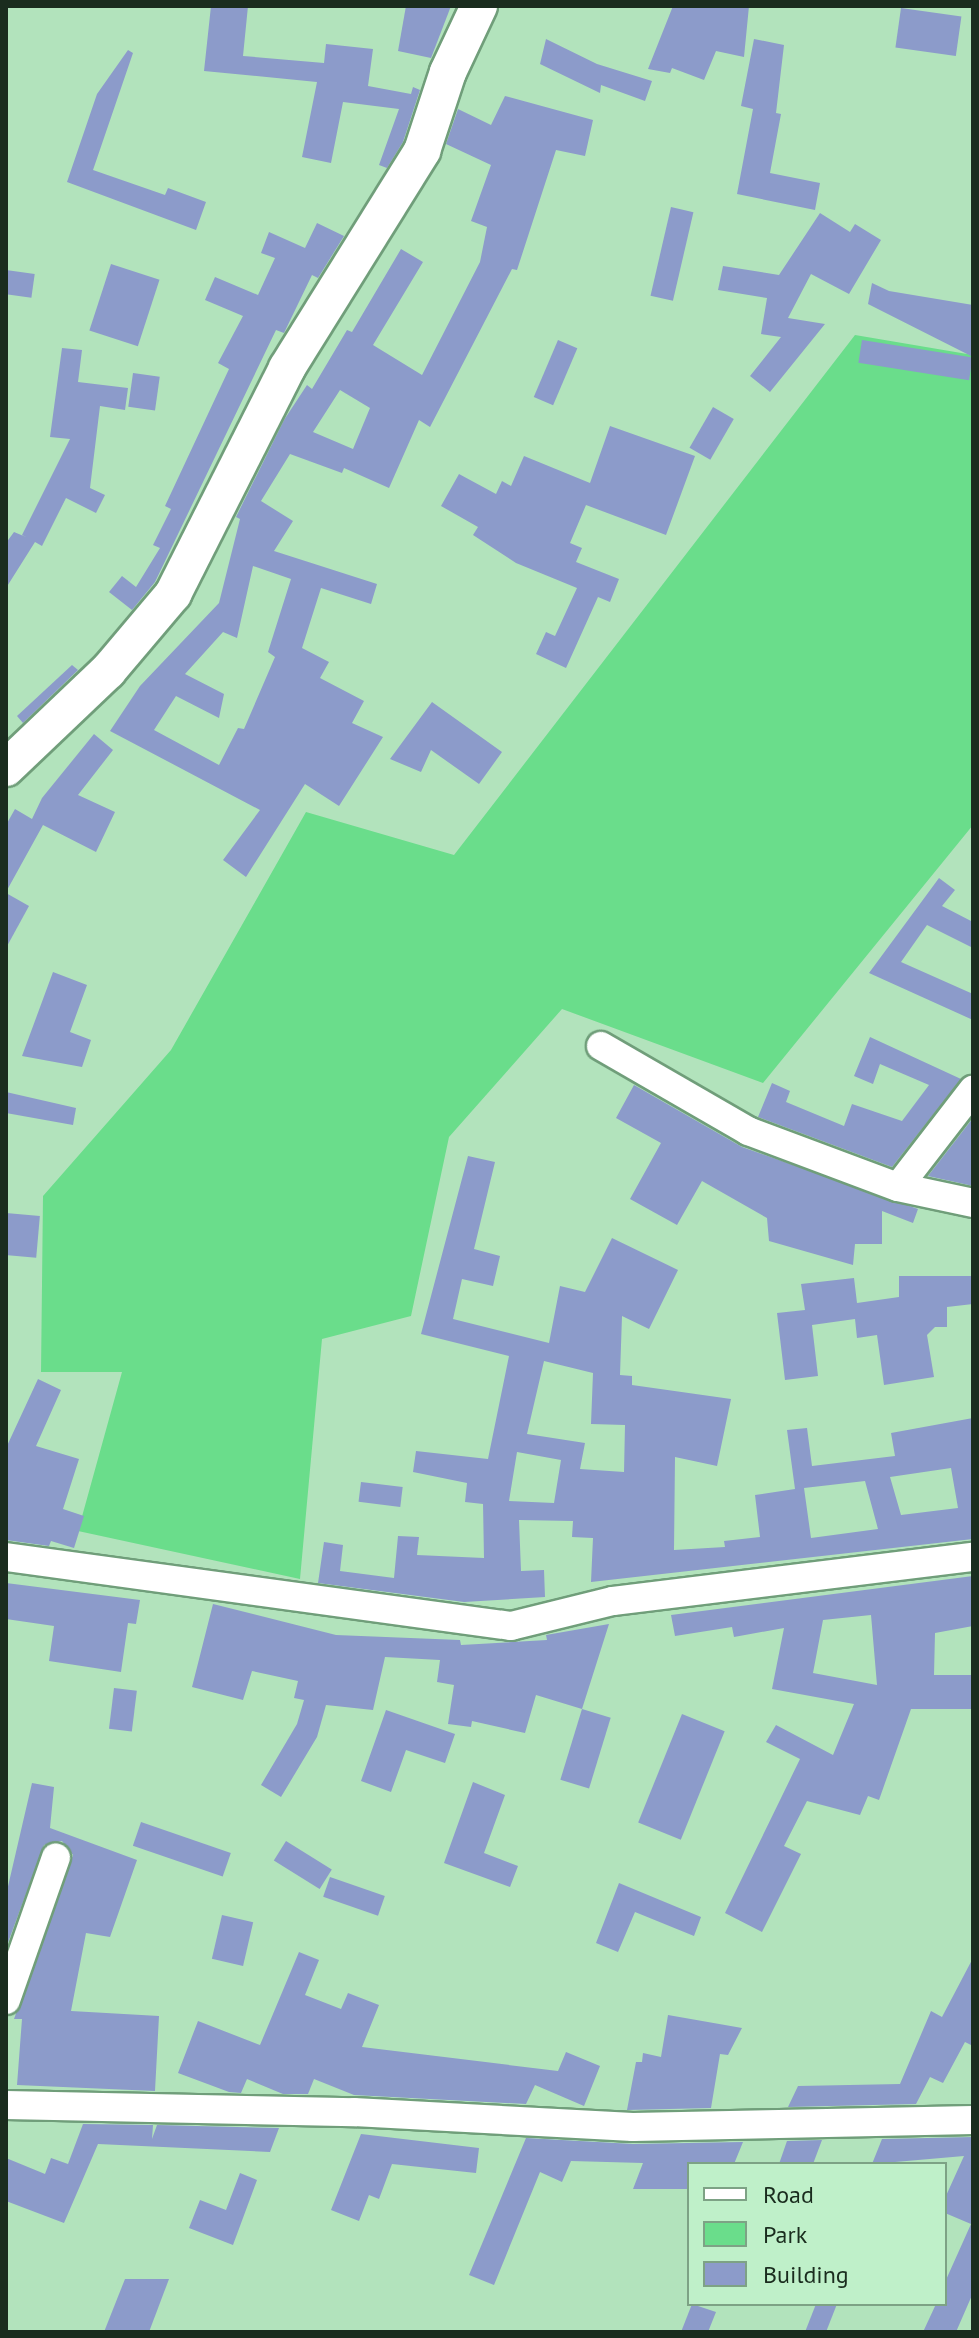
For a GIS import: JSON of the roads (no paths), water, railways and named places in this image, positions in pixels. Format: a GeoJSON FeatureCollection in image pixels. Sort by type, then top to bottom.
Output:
{"type":"FeatureCollection","features":[{"type":"Feature","properties":{"kind":"street"},"geometry":{"type":"LineString","coordinates":[[6,768],[108,671],[173,594],[287,368],[422,151],[448,72],[479,6]]}},
{"type":"Feature","properties":{"kind":"street"},"geometry":{"type":"LineString","coordinates":[[601,1046],[748,1131],[898,1187],[973,1203]]}},
{"type":"Feature","properties":{"kind":"street"},"geometry":{"type":"LineString","coordinates":[[898,1187],[973,1090]]}},
{"type":"Feature","properties":{"kind":"street"},"geometry":{"type":"LineString","coordinates":[[6,1557],[511,1626],[613,1601],[973,1557]]}},
{"type":"Feature","properties":{"kind":"street"},"geometry":{"type":"LineString","coordinates":[[6,2000],[56,1857]]}},
{"type":"Feature","properties":{"kind":"street"},"geometry":{"type":"LineString","coordinates":[[6,2105],[354,2112],[633,2127],[973,2120]]}}]}
